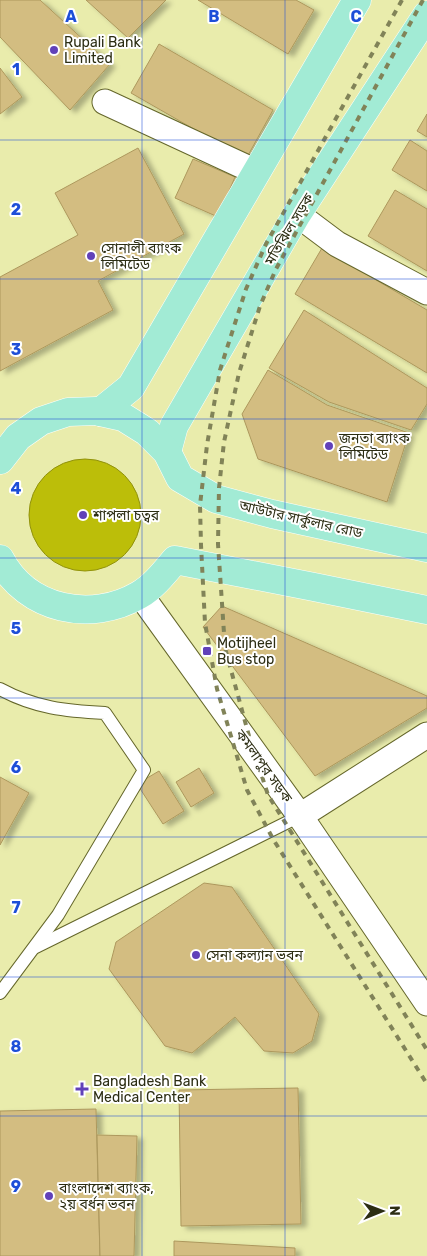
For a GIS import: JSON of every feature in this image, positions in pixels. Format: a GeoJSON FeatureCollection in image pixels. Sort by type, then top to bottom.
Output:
{"type":"FeatureCollection","features":[{"type":"Feature","properties":{"kind":"main road"},"geometry":{"type":"LineString","coordinates":[[100,412],[131,387],[357,0]]}},
{"type":"Feature","properties":{"kind":"main road","name":"মতিঝিল সড়ক"},"geometry":{"type":"LineString","coordinates":[[167,452],[174,426],[297,214],[427,15]]}},
{"type":"Feature","properties":{"kind":"main road"},"geometry":{"type":"LineString","coordinates":[[0,459],[18,437],[41,421],[68,412],[100,412],[123,417],[147,432],[167,452]]}},
{"type":"Feature","properties":{"kind":"main road","name":"আউটার সার্কুলার রোড"},"geometry":{"type":"LineString","coordinates":[[167,452],[180,478],[216,499],[272,514],[427,548]]}},
{"type":"Feature","properties":{"kind":"main road"},"geometry":{"type":"LineString","coordinates":[[0,559],[5,569],[26,591],[53,605],[82,611],[113,607],[140,594],[159,579],[175,560],[314,586],[427,610]]}},
{"type":"Feature","properties":{"kind":"street"},"geometry":{"type":"LineString","coordinates":[[105,102],[256,172]]}},
{"type":"Feature","properties":{"kind":"street"},"geometry":{"type":"LineString","coordinates":[[297,214],[337,244],[427,292]]}},
{"type":"Feature","properties":{"kind":"street","name":"কমলাপুর সড়ক"},"geometry":{"type":"LineString","coordinates":[[140,594],[300,816],[427,735]]}},
{"type":"Feature","properties":{"kind":"street"},"geometry":{"type":"LineString","coordinates":[[300,816],[427,1003]]}},
{"type":"Feature","properties":{"kind":"lane"},"geometry":{"type":"LineString","coordinates":[[0,689],[36,705],[60,710],[105,713],[144,770],[58,915],[0,993]]}},
{"type":"Feature","properties":{"kind":"lane"},"geometry":{"type":"LineString","coordinates":[[34,948],[300,816]]}},
{"type":"Feature","properties":{"kind":"shaded area","name":"শাপলা চত্বর"},"geometry":{"type":"Polygon","coordinates":[[[85,459],[107,463],[125,475],[137,493],[141,515],[137,537],[125,555],[107,567],[85,571],[63,567],[45,555],[33,537],[29,515],[33,493],[45,475],[63,463],[85,459]]]}},
{"type":"Feature","properties":{"kind":"building","name":"Rupali Bank Limited"},"geometry":{"type":"Polygon","coordinates":[[[0,0],[40,0],[110,64],[70,110],[0,37],[0,0]]]}},
{"type":"Feature","properties":{"kind":"building"},"geometry":{"type":"Polygon","coordinates":[[[86,0],[166,0],[128,38],[86,0]]]}},
{"type":"Feature","properties":{"kind":"building"},"geometry":{"type":"Polygon","coordinates":[[[198,0],[296,0],[314,10],[288,54],[198,0]]]}},
{"type":"Feature","properties":{"kind":"building"},"geometry":{"type":"Polygon","coordinates":[[[159,44],[273,110],[246,159],[131,93],[159,44]]]}},
{"type":"Feature","properties":{"kind":"building"},"geometry":{"type":"Polygon","coordinates":[[[0,68],[22,97],[0,114],[0,68]]]}},
{"type":"Feature","properties":{"kind":"building"},"geometry":{"type":"Polygon","coordinates":[[[427,114],[427,137],[417,131],[427,114]]]}},
{"type":"Feature","properties":{"kind":"building"},"geometry":{"type":"Polygon","coordinates":[[[410,140],[427,151],[427,191],[392,170],[410,140]]]}},
{"type":"Feature","properties":{"kind":"building","name":"সোনালী ব্যাংক লিমিটেড"},"geometry":{"type":"Polygon","coordinates":[[[138,148],[184,234],[98,281],[113,310],[0,371],[0,277],[78,235],[55,193],[138,148]]]}},
{"type":"Feature","properties":{"kind":"building"},"geometry":{"type":"Polygon","coordinates":[[[193,159],[235,177],[218,217],[175,198],[193,159]]]}},
{"type":"Feature","properties":{"kind":"building"},"geometry":{"type":"Polygon","coordinates":[[[395,190],[427,209],[427,271],[368,236],[395,190]]]}},
{"type":"Feature","properties":{"kind":"building"},"geometry":{"type":"Polygon","coordinates":[[[322,248],[427,310],[427,373],[295,294],[322,248]]]}},
{"type":"Feature","properties":{"kind":"building"},"geometry":{"type":"Polygon","coordinates":[[[304,310],[427,388],[427,404],[411,430],[329,402],[269,368],[304,310]]]}},
{"type":"Feature","properties":{"kind":"building","name":"জনতা ব্যাংক লিমিটেড"},"geometry":{"type":"Polygon","coordinates":[[[268,370],[327,405],[409,433],[387,502],[258,459],[242,414],[268,370]]]}},
{"type":"Feature","properties":{"kind":"building"},"geometry":{"type":"Polygon","coordinates":[[[222,606],[427,696],[427,708],[315,776],[203,627],[222,606]]]}},
{"type":"Feature","properties":{"kind":"building"},"geometry":{"type":"Polygon","coordinates":[[[199,768],[214,793],[191,807],[176,782],[199,768]]]}},
{"type":"Feature","properties":{"kind":"building"},"geometry":{"type":"Polygon","coordinates":[[[159,771],[184,811],[163,824],[137,784],[159,771]]]}},
{"type":"Feature","properties":{"kind":"building"},"geometry":{"type":"Polygon","coordinates":[[[0,777],[29,793],[0,845],[0,777]]]}},
{"type":"Feature","properties":{"kind":"building","name":"সেনা কল্যান ভবন"},"geometry":{"type":"Polygon","coordinates":[[[204,883],[232,887],[319,1014],[312,1041],[293,1053],[264,1051],[235,1017],[192,1053],[165,1046],[109,969],[116,942],[204,883]]]}},
{"type":"Feature","properties":{"kind":"building"},"geometry":{"type":"Polygon","coordinates":[[[298,1088],[301,1224],[181,1226],[179,1090],[298,1088]]]}},
{"type":"Feature","properties":{"kind":"building","name":"বাংলাদেশ ব্যাংক, ২য় বর্ধন ভবন"},"geometry":{"type":"Polygon","coordinates":[[[96,1109],[100,1256],[0,1256],[0,1111],[96,1109]]]}},
{"type":"Feature","properties":{"kind":"building","name":"বাংলাদেশ ব্যাংক, ২য় বর্ধন ভবন"},"geometry":{"type":"Polygon","coordinates":[[[97,1135],[137,1136],[134,1256],[100,1256],[97,1135]]]}},
{"type":"Feature","properties":{"kind":"building"},"geometry":{"type":"Polygon","coordinates":[[[174,1241],[295,1248],[295,1256],[174,1256],[174,1241]]]}},
{"type":"Feature","properties":{"kind":"railway"},"geometry":{"type":"LineString","coordinates":[[402,0],[266,244],[246,289],[220,370],[207,445],[200,505],[205,623],[217,689],[247,790],[273,839],[427,1084]]}},
{"type":"Feature","properties":{"kind":"railway"},"geometry":{"type":"LineString","coordinates":[[423,0],[276,269],[260,306],[239,373],[224,442],[219,488],[218,544],[225,648],[249,736],[268,795],[427,1050]]}},
{"type":"Feature","properties":{"kind":"place","name":"Rupali Bank Limited"},"geometry":{"type":"Point","coordinates":[54,50]}},
{"type":"Feature","properties":{"kind":"place","name":"সোনালী ব্যাংক লিমিটেড"},"geometry":{"type":"Point","coordinates":[91,256]}},
{"type":"Feature","properties":{"kind":"place","name":"জনতা ব্যাংক লিমিটেড"},"geometry":{"type":"Point","coordinates":[329,446]}},
{"type":"Feature","properties":{"kind":"place","name":"শাপলা চত্বর"},"geometry":{"type":"Point","coordinates":[83,515]}},
{"type":"Feature","properties":{"kind":"place","name":"Motijheel Bus stop"},"geometry":{"type":"Point","coordinates":[207,651]}},
{"type":"Feature","properties":{"kind":"place","name":"সেনা কল্যান ভবন"},"geometry":{"type":"Point","coordinates":[196,955]}},
{"type":"Feature","properties":{"kind":"place","name":"Bangladesh Bank Medical Center"},"geometry":{"type":"Point","coordinates":[82,1089]}},
{"type":"Feature","properties":{"kind":"place","name":"বাংলাদেশ ব্যাংক, ২য় বর্ধন ভবন"},"geometry":{"type":"Point","coordinates":[49,1196]}}]}
